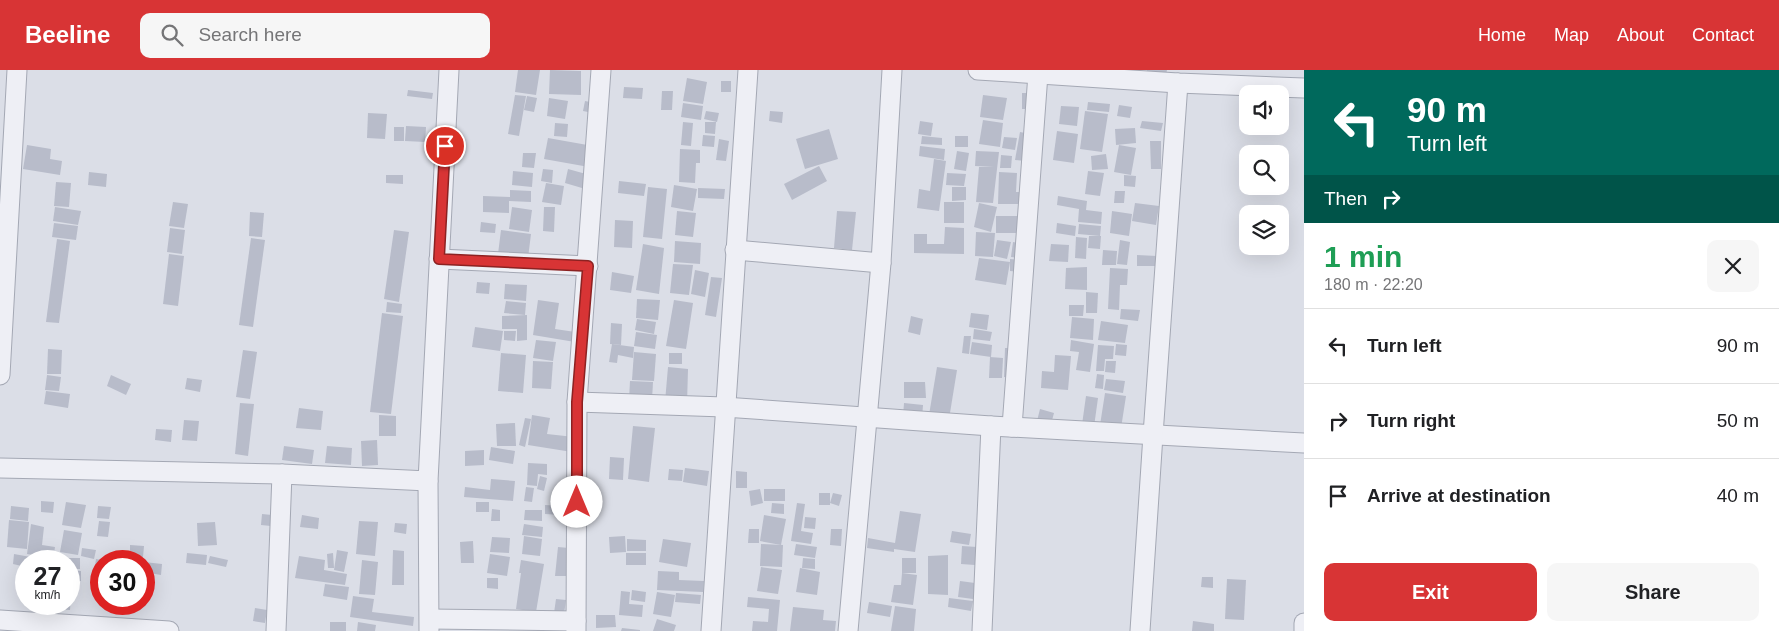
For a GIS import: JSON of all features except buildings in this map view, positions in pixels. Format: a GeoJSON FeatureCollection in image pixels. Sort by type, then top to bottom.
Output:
{"type":"FeatureCollection","features":[{"type":"Feature","properties":{"kind":"street"},"geometry":{"type":"LineString","coordinates":[[0,375],[6,161],[17,70]]}},
{"type":"Feature","properties":{"kind":"street"},"geometry":{"type":"LineString","coordinates":[[449,70],[428,481],[429,625],[576,626],[577,402],[601,70]]}},
{"type":"Feature","properties":{"kind":"street"},"geometry":{"type":"LineString","coordinates":[[710,631],[748,70]]}},
{"type":"Feature","properties":{"kind":"street"},"geometry":{"type":"LineString","coordinates":[[848,631],[881,263],[892,70]]}},
{"type":"Feature","properties":{"kind":"street"},"geometry":{"type":"LineString","coordinates":[[978,70],[1178,83],[1304,88]]}},
{"type":"Feature","properties":{"kind":"street"},"geometry":{"type":"LineString","coordinates":[[1012,427],[1038,74]]}},
{"type":"Feature","properties":{"kind":"street"},"geometry":{"type":"LineString","coordinates":[[1140,631],[1178,83]]}},
{"type":"Feature","properties":{"kind":"street"},"geometry":{"type":"LineString","coordinates":[[735,250],[881,263]]}},
{"type":"Feature","properties":{"kind":"street"},"geometry":{"type":"LineString","coordinates":[[439,259],[588,266]]}},
{"type":"Feature","properties":{"kind":"street"},"geometry":{"type":"LineString","coordinates":[[577,402],[724,407],[991,426],[1304,443]]}},
{"type":"Feature","properties":{"kind":"street"},"geometry":{"type":"LineString","coordinates":[[982,631],[991,426]]}},
{"type":"Feature","properties":{"kind":"street"},"geometry":{"type":"LineString","coordinates":[[0,468],[282,474],[428,481]]}},
{"type":"Feature","properties":{"kind":"street"},"geometry":{"type":"LineString","coordinates":[[276,631],[282,474]]}},
{"type":"Feature","properties":{"kind":"street"},"geometry":{"type":"LineString","coordinates":[[1304,623],[1304,631]]}},
{"type":"Feature","properties":{"kind":"street"},"geometry":{"type":"LineString","coordinates":[[6,624],[169,631]]}},
{"type":"Feature","properties":{"kind":"route"},"geometry":{"type":"LineString","coordinates":[[445,146],[439,259],[588,266],[577,402],[577,502]]}}]}
